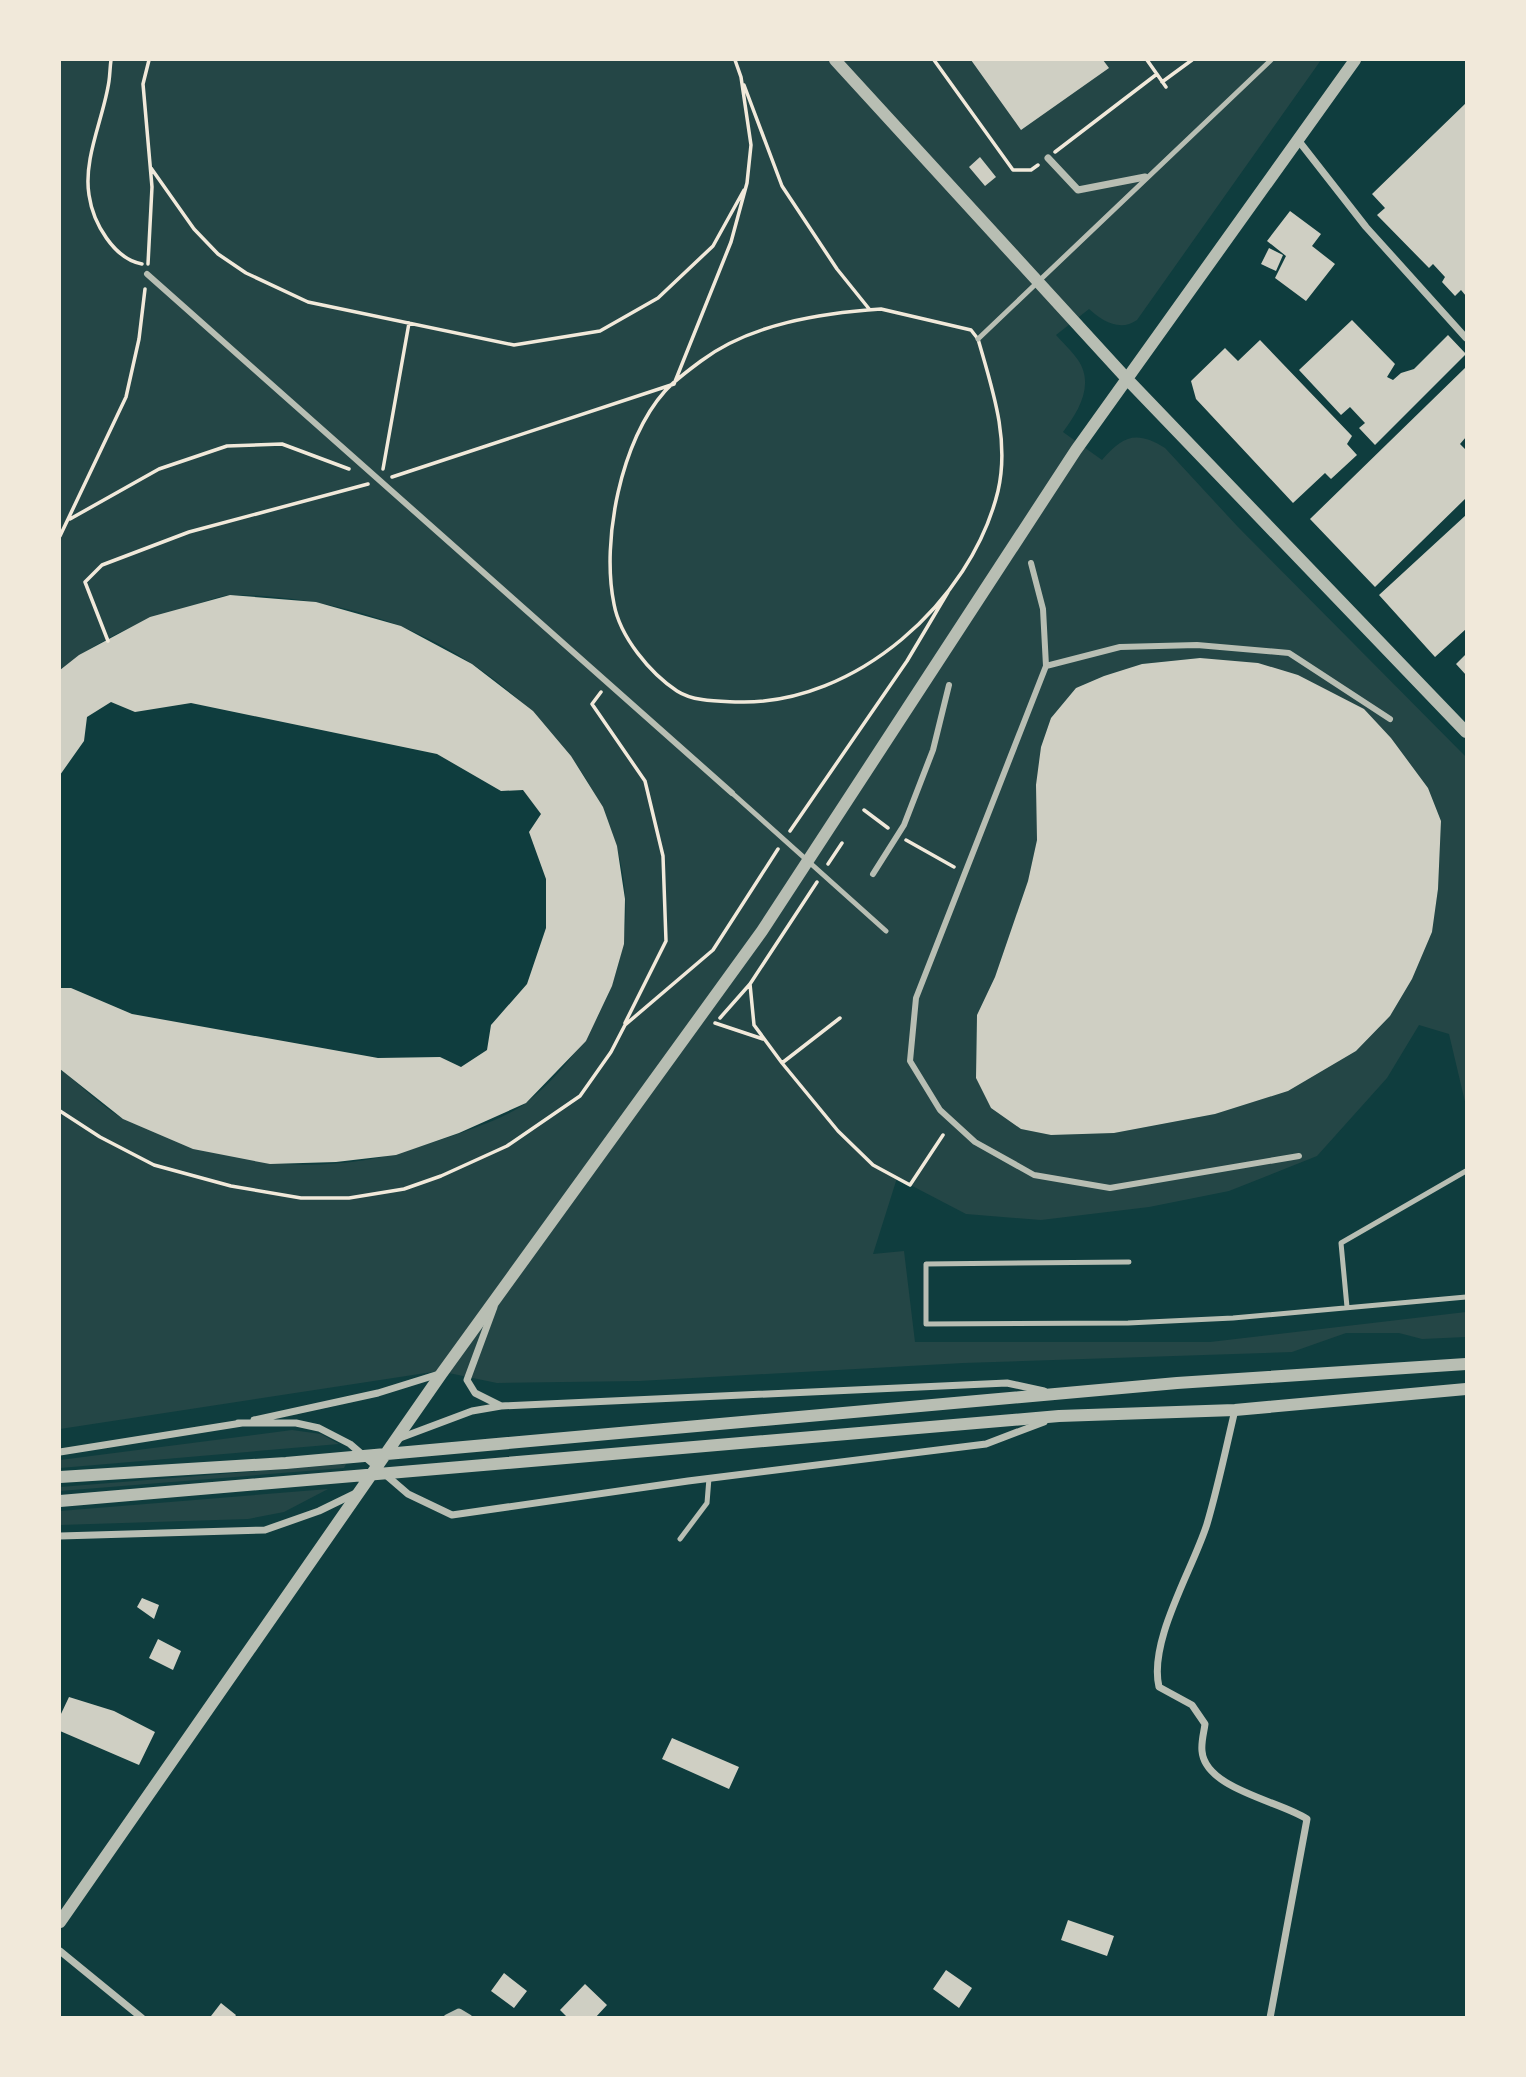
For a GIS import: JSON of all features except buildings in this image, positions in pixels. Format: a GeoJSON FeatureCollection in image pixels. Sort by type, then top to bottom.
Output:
{"type":"FeatureCollection","features":[{"type":"Feature","properties":{"kind":"street"},"geometry":{"type":"LineString","coordinates":[[835,60],[1127,379],[1466,732]]}},
{"type":"Feature","properties":{"kind":"street"},"geometry":{"type":"LineString","coordinates":[[60,1922],[442,1373],[762,932],[1076,450],[1355,60]]}},
{"type":"Feature","properties":{"kind":"street"},"geometry":{"type":"LineString","coordinates":[[1298,140],[1366,228],[1466,338]]}},
{"type":"Feature","properties":{"kind":"street"},"geometry":{"type":"LineString","coordinates":[[1048,158],[1078,190],[1146,177]]}},
{"type":"Feature","properties":{"kind":"street"},"geometry":{"type":"LineString","coordinates":[[147,274],[732,793]]}},
{"type":"Feature","properties":{"kind":"street"},"geometry":{"type":"LineString","coordinates":[[1031,563],[1043,609],[1046,666],[916,998],[910,1061],[940,1110],[975,1142],[1034,1175],[1110,1188],[1299,1156]]}},
{"type":"Feature","properties":{"kind":"street"},"geometry":{"type":"LineString","coordinates":[[1046,666],[1121,647],[1197,645],[1289,653],[1390,719]]}},
{"type":"Feature","properties":{"kind":"street"},"geometry":{"type":"LineString","coordinates":[[873,874],[898,835],[933,750],[949,685]]}},
{"type":"Feature","properties":{"kind":"street"},"geometry":{"type":"LineString","coordinates":[[498,1296],[467,1380],[475,1393],[501,1406]]}},
{"type":"Feature","properties":{"kind":"street"},"geometry":{"type":"LineString","coordinates":[[60,1477],[286,1463],[1055,1394],[1466,1364]]}},
{"type":"Feature","properties":{"kind":"street"},"geometry":{"type":"LineString","coordinates":[[60,1452],[238,1423],[378,1393],[442,1373]]}},
{"type":"Feature","properties":{"kind":"street"},"geometry":{"type":"LineString","coordinates":[[396,1439],[472,1411],[501,1406],[1007,1383],[1055,1394]]}},
{"type":"Feature","properties":{"kind":"street"},"geometry":{"type":"LineString","coordinates":[[60,1501],[497,1466],[1059,1416],[1236,1410],[1466,1389]]}},
{"type":"Feature","properties":{"kind":"street"},"geometry":{"type":"LineString","coordinates":[[1236,1410],[1206,1525],[1164,1637],[1156,1673],[1159,1687],[1192,1706],[1205,1724],[1202,1753],[1211,1773],[1227,1784],[1307,1819],[1269,2018]]}},
{"type":"Feature","properties":{"kind":"street"},"geometry":{"type":"LineString","coordinates":[[238,1423],[296,1423],[319,1427],[350,1444],[375,1469],[408,1494],[452,1515],[709,1478],[986,1444],[1059,1416]]}},
{"type":"Feature","properties":{"kind":"street"},"geometry":{"type":"LineString","coordinates":[[60,1536],[265,1530],[319,1511],[363,1489]]}},
{"type":"Feature","properties":{"kind":"street"},"geometry":{"type":"LineString","coordinates":[[60,1951],[142,2018]]}},
{"type":"Feature","properties":{"kind":"street"},"geometry":{"type":"LineString","coordinates":[[447,2018],[459,2012],[469,2018]]}},
{"type":"Feature","properties":{"kind":"lane"},"geometry":{"type":"LineString","coordinates":[[978,339],[1271,60]]}},
{"type":"Feature","properties":{"kind":"lane"},"geometry":{"type":"LineString","coordinates":[[732,793],[886,931]]}},
{"type":"Feature","properties":{"kind":"lane"},"geometry":{"type":"LineString","coordinates":[[1347,1307],[1341,1243],[1466,1171]]}},
{"type":"Feature","properties":{"kind":"lane"},"geometry":{"type":"LineString","coordinates":[[1129,1262],[926,1264],[926,1324],[1154,1322],[1233,1318],[1466,1297]]}},
{"type":"Feature","properties":{"kind":"lane"},"geometry":{"type":"LineString","coordinates":[[680,1539],[708,1503],[709,1478]]}},
{"type":"Feature","properties":{"kind":"path"},"geometry":{"type":"LineString","coordinates":[[111,60],[109,82],[92,155],[89,195],[113,247],[125,260],[148,265]]}},
{"type":"Feature","properties":{"kind":"path"},"geometry":{"type":"LineString","coordinates":[[60,536],[126,397],[139,339],[148,265],[151,168],[142,84],[149,60]]}},
{"type":"Feature","properties":{"kind":"path"},"geometry":{"type":"LineString","coordinates":[[735,60],[761,138],[782,186],[837,269],[870,310]]}},
{"type":"Feature","properties":{"kind":"path"},"geometry":{"type":"LineString","coordinates":[[934,60],[1013,170],[1031,170],[1157,75]]}},
{"type":"Feature","properties":{"kind":"path"},"geometry":{"type":"LineString","coordinates":[[1147,60],[1166,87]]}},
{"type":"Feature","properties":{"kind":"path"},"geometry":{"type":"LineString","coordinates":[[1162,82],[1192,60]]}},
{"type":"Feature","properties":{"kind":"path"},"geometry":{"type":"LineString","coordinates":[[108,641],[85,582],[102,565],[189,532],[380,481],[674,384],[731,242],[747,183],[751,145],[741,77]]}},
{"type":"Feature","properties":{"kind":"path"},"geometry":{"type":"LineString","coordinates":[[151,168],[194,229],[218,254],[246,273],[308,302],[514,345],[600,331],[658,298],[713,246],[747,183]]}},
{"type":"Feature","properties":{"kind":"path"},"geometry":{"type":"LineString","coordinates":[[787,836],[907,661],[977,544],[998,491],[1003,436],[978,339],[971,330],[881,309],[820,314],[760,331],[703,359],[665,392],[641,428],[621,482],[613,523],[611,573],[614,606],[624,634],[651,668],[678,692],[709,701],[747,702],[789,698],[834,682],[885,655],[919,624],[953,584]]}},
{"type":"Feature","properties":{"kind":"path"},"geometry":{"type":"LineString","coordinates":[[380,481],[409,323]]}},
{"type":"Feature","properties":{"kind":"path"},"geometry":{"type":"LineString","coordinates":[[68,520],[159,469],[227,446],[282,444],[356,472]]}},
{"type":"Feature","properties":{"kind":"path"},"geometry":{"type":"LineString","coordinates":[[60,1111],[100,1137],[154,1165],[231,1186],[301,1198],[349,1198],[404,1189],[486,1157],[538,1127],[580,1096],[611,1052],[666,941],[663,856],[645,781],[592,704],[608,683]]}},
{"type":"Feature","properties":{"kind":"path"},"geometry":{"type":"LineString","coordinates":[[864,810],[898,835],[965,873]]}},
{"type":"Feature","properties":{"kind":"path"},"geometry":{"type":"LineString","coordinates":[[765,1040],[714,1024],[750,984],[842,843]]}},
{"type":"Feature","properties":{"kind":"path"},"geometry":{"type":"LineString","coordinates":[[625,1025],[713,950],[779,848]]}},
{"type":"Feature","properties":{"kind":"path"},"geometry":{"type":"LineString","coordinates":[[750,984],[754,1025],[838,1131],[873,1165],[910,1185],[943,1135]]}},
{"type":"Feature","properties":{"kind":"path"},"geometry":{"type":"LineString","coordinates":[[782,1063],[840,1018]]}},
{"type":"Feature","properties":{"kind":"shaded area"},"geometry":{"type":"Polygon","coordinates":[[[60,60],[1321,60],[1137,320],[1124,325],[1112,324],[1089,309],[1056,335],[1078,360],[1085,379],[1079,407],[1063,432],[1102,460],[1117,445],[1130,438],[1146,439],[1165,448],[1238,527],[1466,757],[1466,1106],[1449,1034],[1419,1025],[1387,1078],[1317,1156],[1229,1191],[1149,1207],[1041,1220],[966,1214],[897,1178],[873,1254],[904,1251],[915,1342],[1210,1342],[1466,1312],[1466,1337],[1422,1339],[1399,1333],[1346,1333],[1292,1352],[963,1363],[639,1381],[497,1383],[439,1371],[60,1429],[60,1069],[124,1119],[261,1162],[328,1164],[401,1152],[505,1115],[527,1102],[557,1074],[582,1042],[603,1007],[617,969],[626,914],[620,860],[602,808],[574,761],[537,718],[495,680],[448,649],[400,626],[318,603],[276,597],[229,595],[161,615],[125,630],[91,648],[60,670],[60,60]],[[1200,658],[1142,664],[1076,688],[1051,718],[1041,747],[1037,840],[1028,881],[995,977],[977,1015],[976,1078],[991,1108],[1021,1129],[1051,1135],[1114,1133],[1215,1114],[1288,1091],[1356,1051],[1390,1016],[1412,979],[1432,932],[1438,889],[1441,821],[1428,788],[1391,738],[1364,710],[1298,675],[1200,658]]]}},
{"type":"Feature","properties":{"kind":"shaded area"},"geometry":{"type":"Polygon","coordinates":[[[292,1430],[321,1434],[339,1444],[60,1468],[60,1460],[292,1430]]]}},
{"type":"Feature","properties":{"kind":"shaded area"},"geometry":{"type":"Polygon","coordinates":[[[346,1464],[344,1468],[60,1491],[60,1487],[346,1464]]]}},
{"type":"Feature","properties":{"kind":"shaded area"},"geometry":{"type":"Polygon","coordinates":[[[328,1489],[284,1512],[248,1519],[60,1525],[60,1511],[328,1489]]]}}]}
